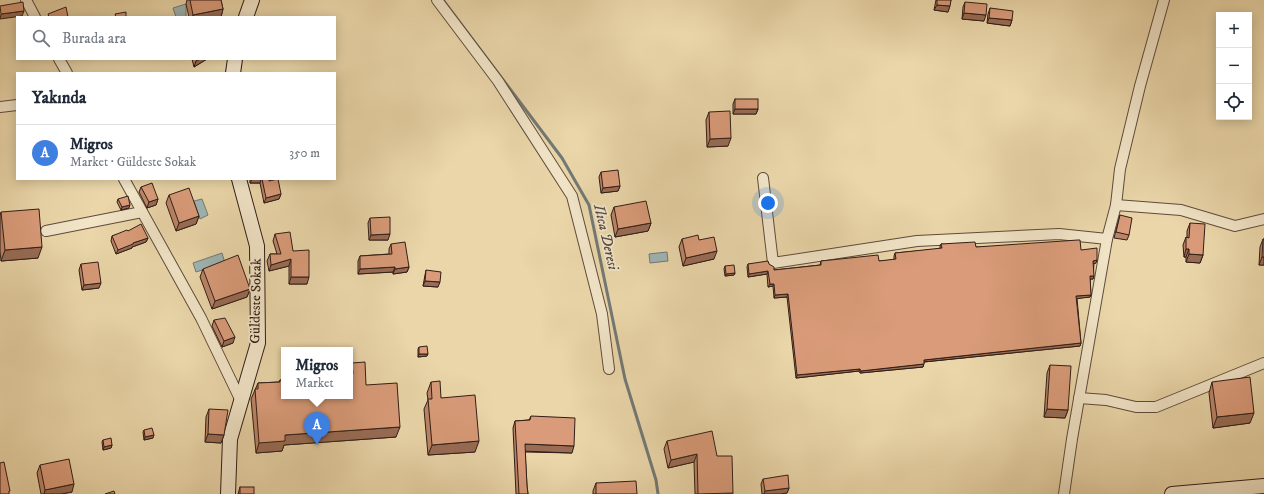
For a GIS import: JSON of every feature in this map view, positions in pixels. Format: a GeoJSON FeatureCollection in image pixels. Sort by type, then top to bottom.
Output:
{"type":"FeatureCollection","features":[{"type":"Feature","properties":{"kind":"street"},"geometry":{"type":"LineString","coordinates":[[26,0],[35,16]]}},
{"type":"Feature","properties":{"kind":"street"},"geometry":{"type":"LineString","coordinates":[[246,16],[252,0]]}},
{"type":"Feature","properties":{"kind":"street"},"geometry":{"type":"LineString","coordinates":[[437,0],[498,81],[572,196],[602,314],[610,369]]}},
{"type":"Feature","properties":{"kind":"street"},"geometry":{"type":"LineString","coordinates":[[1064,494],[1107,239],[1116,205],[1120,169],[1164,0]]}},
{"type":"Feature","properties":{"kind":"street"},"geometry":{"type":"LineString","coordinates":[[60,60],[66,72]]}},
{"type":"Feature","properties":{"kind":"street"},"geometry":{"type":"LineString","coordinates":[[233,72],[235,60]]}},
{"type":"Feature","properties":{"kind":"street"},"geometry":{"type":"LineString","coordinates":[[0,107],[16,105]]}},
{"type":"Feature","properties":{"kind":"street"},"geometry":{"type":"LineString","coordinates":[[763,178],[772,263],[917,241],[1059,234],[1107,239]]}},
{"type":"Feature","properties":{"kind":"street"},"geometry":{"type":"LineString","coordinates":[[125,180],[201,318],[241,401]]}},
{"type":"Feature","properties":{"kind":"street","name":"Güldeste Sokak"},"geometry":{"type":"LineString","coordinates":[[228,494],[230,439],[258,343],[257,246],[239,180]]}},
{"type":"Feature","properties":{"kind":"street"},"geometry":{"type":"LineString","coordinates":[[1116,205],[1182,210],[1235,226],[1264,219]]}},
{"type":"Feature","properties":{"kind":"street"},"geometry":{"type":"LineString","coordinates":[[46,231],[142,212]]}},
{"type":"Feature","properties":{"kind":"street"},"geometry":{"type":"LineString","coordinates":[[1079,398],[1106,400],[1136,407],[1156,407],[1264,362]]}},
{"type":"Feature","properties":{"kind":"street"},"geometry":{"type":"LineString","coordinates":[[1172,494],[1264,486]]}},
{"type":"Feature","properties":{"kind":"water"},"geometry":{"type":"Polygon","coordinates":[[[186,4],[186,16],[176,16],[173,8],[186,4]]]}},
{"type":"Feature","properties":{"kind":"water"},"geometry":{"type":"Polygon","coordinates":[[[202,199],[208,215],[200,219],[194,201],[202,199]]]}},
{"type":"Feature","properties":{"kind":"water"},"geometry":{"type":"Polygon","coordinates":[[[667,252],[668,261],[650,263],[649,254],[667,252]]]}},
{"type":"Feature","properties":{"kind":"water"},"geometry":{"type":"Polygon","coordinates":[[[222,253],[225,263],[196,272],[193,263],[222,253]]]}},
{"type":"Feature","properties":{"kind":"building"},"geometry":{"type":"Polygon","coordinates":[[[190,0],[221,0],[223,9],[193,15],[190,0]]]}},
{"type":"Feature","properties":{"kind":"building"},"geometry":{"type":"Polygon","coordinates":[[[937,0],[951,0],[950,6],[937,5],[937,0]]]}},
{"type":"Feature","properties":{"kind":"building"},"geometry":{"type":"Polygon","coordinates":[[[23,2],[24,11],[1,14],[0,6],[23,2]]]}},
{"type":"Feature","properties":{"kind":"building"},"geometry":{"type":"Polygon","coordinates":[[[965,2],[987,4],[986,15],[964,13],[965,2]]]}},
{"type":"Feature","properties":{"kind":"building"},"geometry":{"type":"Polygon","coordinates":[[[66,7],[68,16],[49,16],[48,14],[66,7]]]}},
{"type":"Feature","properties":{"kind":"building"},"geometry":{"type":"Polygon","coordinates":[[[990,8],[1013,11],[1012,20],[989,18],[990,8]]]}},
{"type":"Feature","properties":{"kind":"building"},"geometry":{"type":"Polygon","coordinates":[[[126,12],[126,16],[116,16],[115,14],[126,12]]]}},
{"type":"Feature","properties":{"kind":"building"},"geometry":{"type":"Polygon","coordinates":[[[735,99],[758,99],[758,109],[735,109],[735,99]]]}},
{"type":"Feature","properties":{"kind":"building"},"geometry":{"type":"Polygon","coordinates":[[[730,111],[731,138],[710,139],[709,112],[730,111]]]}},
{"type":"Feature","properties":{"kind":"building"},"geometry":{"type":"Polygon","coordinates":[[[618,170],[620,186],[603,188],[601,172],[618,170]]]}},
{"type":"Feature","properties":{"kind":"building"},"geometry":{"type":"Polygon","coordinates":[[[262,180],[278,180],[281,194],[266,198],[262,180]]]}},
{"type":"Feature","properties":{"kind":"building"},"geometry":{"type":"Polygon","coordinates":[[[152,183],[158,199],[149,202],[141,187],[152,183]]]}},
{"type":"Feature","properties":{"kind":"building"},"geometry":{"type":"Polygon","coordinates":[[[189,188],[199,216],[179,223],[169,195],[189,188]]]}},
{"type":"Feature","properties":{"kind":"building"},"geometry":{"type":"Polygon","coordinates":[[[128,196],[130,205],[122,207],[118,199],[128,196]]]}},
{"type":"Feature","properties":{"kind":"building"},"geometry":{"type":"Polygon","coordinates":[[[646,201],[651,223],[618,229],[614,207],[646,201]]]}},
{"type":"Feature","properties":{"kind":"building"},"geometry":{"type":"Polygon","coordinates":[[[39,209],[42,247],[5,250],[1,212],[39,209]]]}},
{"type":"Feature","properties":{"kind":"building"},"geometry":{"type":"Polygon","coordinates":[[[1120,215],[1132,218],[1129,235],[1116,232],[1120,215]]]}},
{"type":"Feature","properties":{"kind":"building"},"geometry":{"type":"Polygon","coordinates":[[[390,217],[390,234],[371,235],[370,218],[390,217]]]}},
{"type":"Feature","properties":{"kind":"building"},"geometry":{"type":"Polygon","coordinates":[[[1190,223],[1205,224],[1203,255],[1189,254],[1189,249],[1186,249],[1186,237],[1189,238],[1190,223]]]}},
{"type":"Feature","properties":{"kind":"building"},"geometry":{"type":"Polygon","coordinates":[[[141,224],[148,238],[118,250],[112,236],[127,230],[128,231],[141,224]]]}},
{"type":"Feature","properties":{"kind":"building"},"geometry":{"type":"Polygon","coordinates":[[[290,232],[293,251],[309,250],[309,277],[291,277],[291,259],[271,265],[270,254],[281,254],[275,234],[290,232]]]}},
{"type":"Feature","properties":{"kind":"building"},"geometry":{"type":"Polygon","coordinates":[[[698,235],[699,240],[714,237],[717,251],[686,258],[682,239],[698,235]]]}},
{"type":"Feature","properties":{"kind":"building"},"geometry":{"type":"Polygon","coordinates":[[[1263,239],[1264,257],[1262,257],[1263,239]]]}},
{"type":"Feature","properties":{"kind":"building"},"geometry":{"type":"Polygon","coordinates":[[[1080,240],[1081,250],[1097,248],[1097,260],[1093,261],[1094,276],[1090,276],[1091,295],[1076,296],[1081,343],[924,360],[924,364],[861,371],[860,369],[797,375],[788,294],[775,295],[774,284],[770,284],[768,271],[749,274],[748,264],[768,261],[769,264],[774,267],[774,270],[821,265],[821,261],[878,255],[879,261],[896,259],[895,253],[942,248],[941,244],[975,242],[976,247],[1080,240]]]}},
{"type":"Feature","properties":{"kind":"building"},"geometry":{"type":"Polygon","coordinates":[[[405,242],[409,267],[395,269],[395,267],[360,269],[360,256],[392,254],[391,244],[405,242]]]}},
{"type":"Feature","properties":{"kind":"building"},"geometry":{"type":"Polygon","coordinates":[[[238,255],[250,289],[215,301],[203,269],[238,255]]]}},
{"type":"Feature","properties":{"kind":"building"},"geometry":{"type":"Polygon","coordinates":[[[98,262],[101,283],[84,285],[81,264],[98,262]]]}},
{"type":"Feature","properties":{"kind":"building"},"geometry":{"type":"Polygon","coordinates":[[[734,265],[735,273],[726,274],[725,266],[734,265]]]}},
{"type":"Feature","properties":{"kind":"building"},"geometry":{"type":"Polygon","coordinates":[[[426,270],[441,272],[440,282],[425,281],[426,270]]]}},
{"type":"Feature","properties":{"kind":"building"},"geometry":{"type":"Polygon","coordinates":[[[225,318],[235,337],[224,341],[214,320],[225,318]]]}},
{"type":"Feature","properties":{"kind":"building"},"geometry":{"type":"Polygon","coordinates":[[[427,346],[428,354],[419,354],[419,347],[427,346]]]}},
{"type":"Feature","properties":{"kind":"building"},"geometry":{"type":"Polygon","coordinates":[[[365,362],[366,385],[397,383],[400,427],[285,435],[285,441],[259,443],[255,389],[258,389],[258,383],[280,382],[281,380],[281,399],[353,399],[353,363],[365,362]]]}},
{"type":"Feature","properties":{"kind":"building"},"geometry":{"type":"Polygon","coordinates":[[[1050,365],[1071,366],[1068,410],[1047,409],[1050,365]]]}},
{"type":"Feature","properties":{"kind":"building"},"geometry":{"type":"Polygon","coordinates":[[[1250,377],[1254,413],[1217,417],[1212,382],[1250,377]]]}},
{"type":"Feature","properties":{"kind":"building"},"geometry":{"type":"Polygon","coordinates":[[[440,381],[441,398],[475,395],[479,441],[432,445],[428,399],[432,399],[431,382],[440,381]]]}},
{"type":"Feature","properties":{"kind":"building"},"geometry":{"type":"Polygon","coordinates":[[[209,409],[228,410],[224,435],[208,434],[209,409]]]}},
{"type":"Feature","properties":{"kind":"building"},"geometry":{"type":"Polygon","coordinates":[[[531,416],[575,418],[574,446],[525,444],[528,494],[519,494],[515,421],[530,420],[531,416]]]}},
{"type":"Feature","properties":{"kind":"building"},"geometry":{"type":"Polygon","coordinates":[[[152,428],[154,435],[145,437],[144,430],[152,428]]]}},
{"type":"Feature","properties":{"kind":"building"},"geometry":{"type":"Polygon","coordinates":[[[712,431],[717,456],[732,456],[733,493],[698,494],[697,454],[671,460],[667,441],[712,431]]]}},
{"type":"Feature","properties":{"kind":"building"},"geometry":{"type":"Polygon","coordinates":[[[111,438],[112,445],[104,447],[103,440],[111,438]]]}},
{"type":"Feature","properties":{"kind":"building"},"geometry":{"type":"Polygon","coordinates":[[[69,459],[74,484],[45,490],[40,465],[69,459]]]}},
{"type":"Feature","properties":{"kind":"building"},"geometry":{"type":"Polygon","coordinates":[[[4,462],[10,491],[9,494],[0,494],[0,463],[4,462]]]}},
{"type":"Feature","properties":{"kind":"building"},"geometry":{"type":"Polygon","coordinates":[[[788,475],[789,488],[765,491],[763,479],[788,475]]]}},
{"type":"Feature","properties":{"kind":"building"},"geometry":{"type":"Polygon","coordinates":[[[636,481],[637,494],[596,494],[596,483],[636,481]]]}},
{"type":"Feature","properties":{"kind":"building"},"geometry":{"type":"Polygon","coordinates":[[[240,487],[254,487],[254,494],[240,494],[240,487]]]}},
{"type":"Feature","properties":{"kind":"building"},"geometry":{"type":"Polygon","coordinates":[[[114,491],[115,494],[105,494],[114,491]]]}},
{"type":"Feature","properties":{"kind":"waterway","name":"Ilıca Deresi"},"geometry":{"type":"LineString","coordinates":[[443,0],[562,158],[589,205],[625,379],[656,480],[658,494]]}},
{"type":"Feature","properties":{"kind":"place","name":"Migros"},"geometry":{"type":"Point","coordinates":[317,445]}}]}
